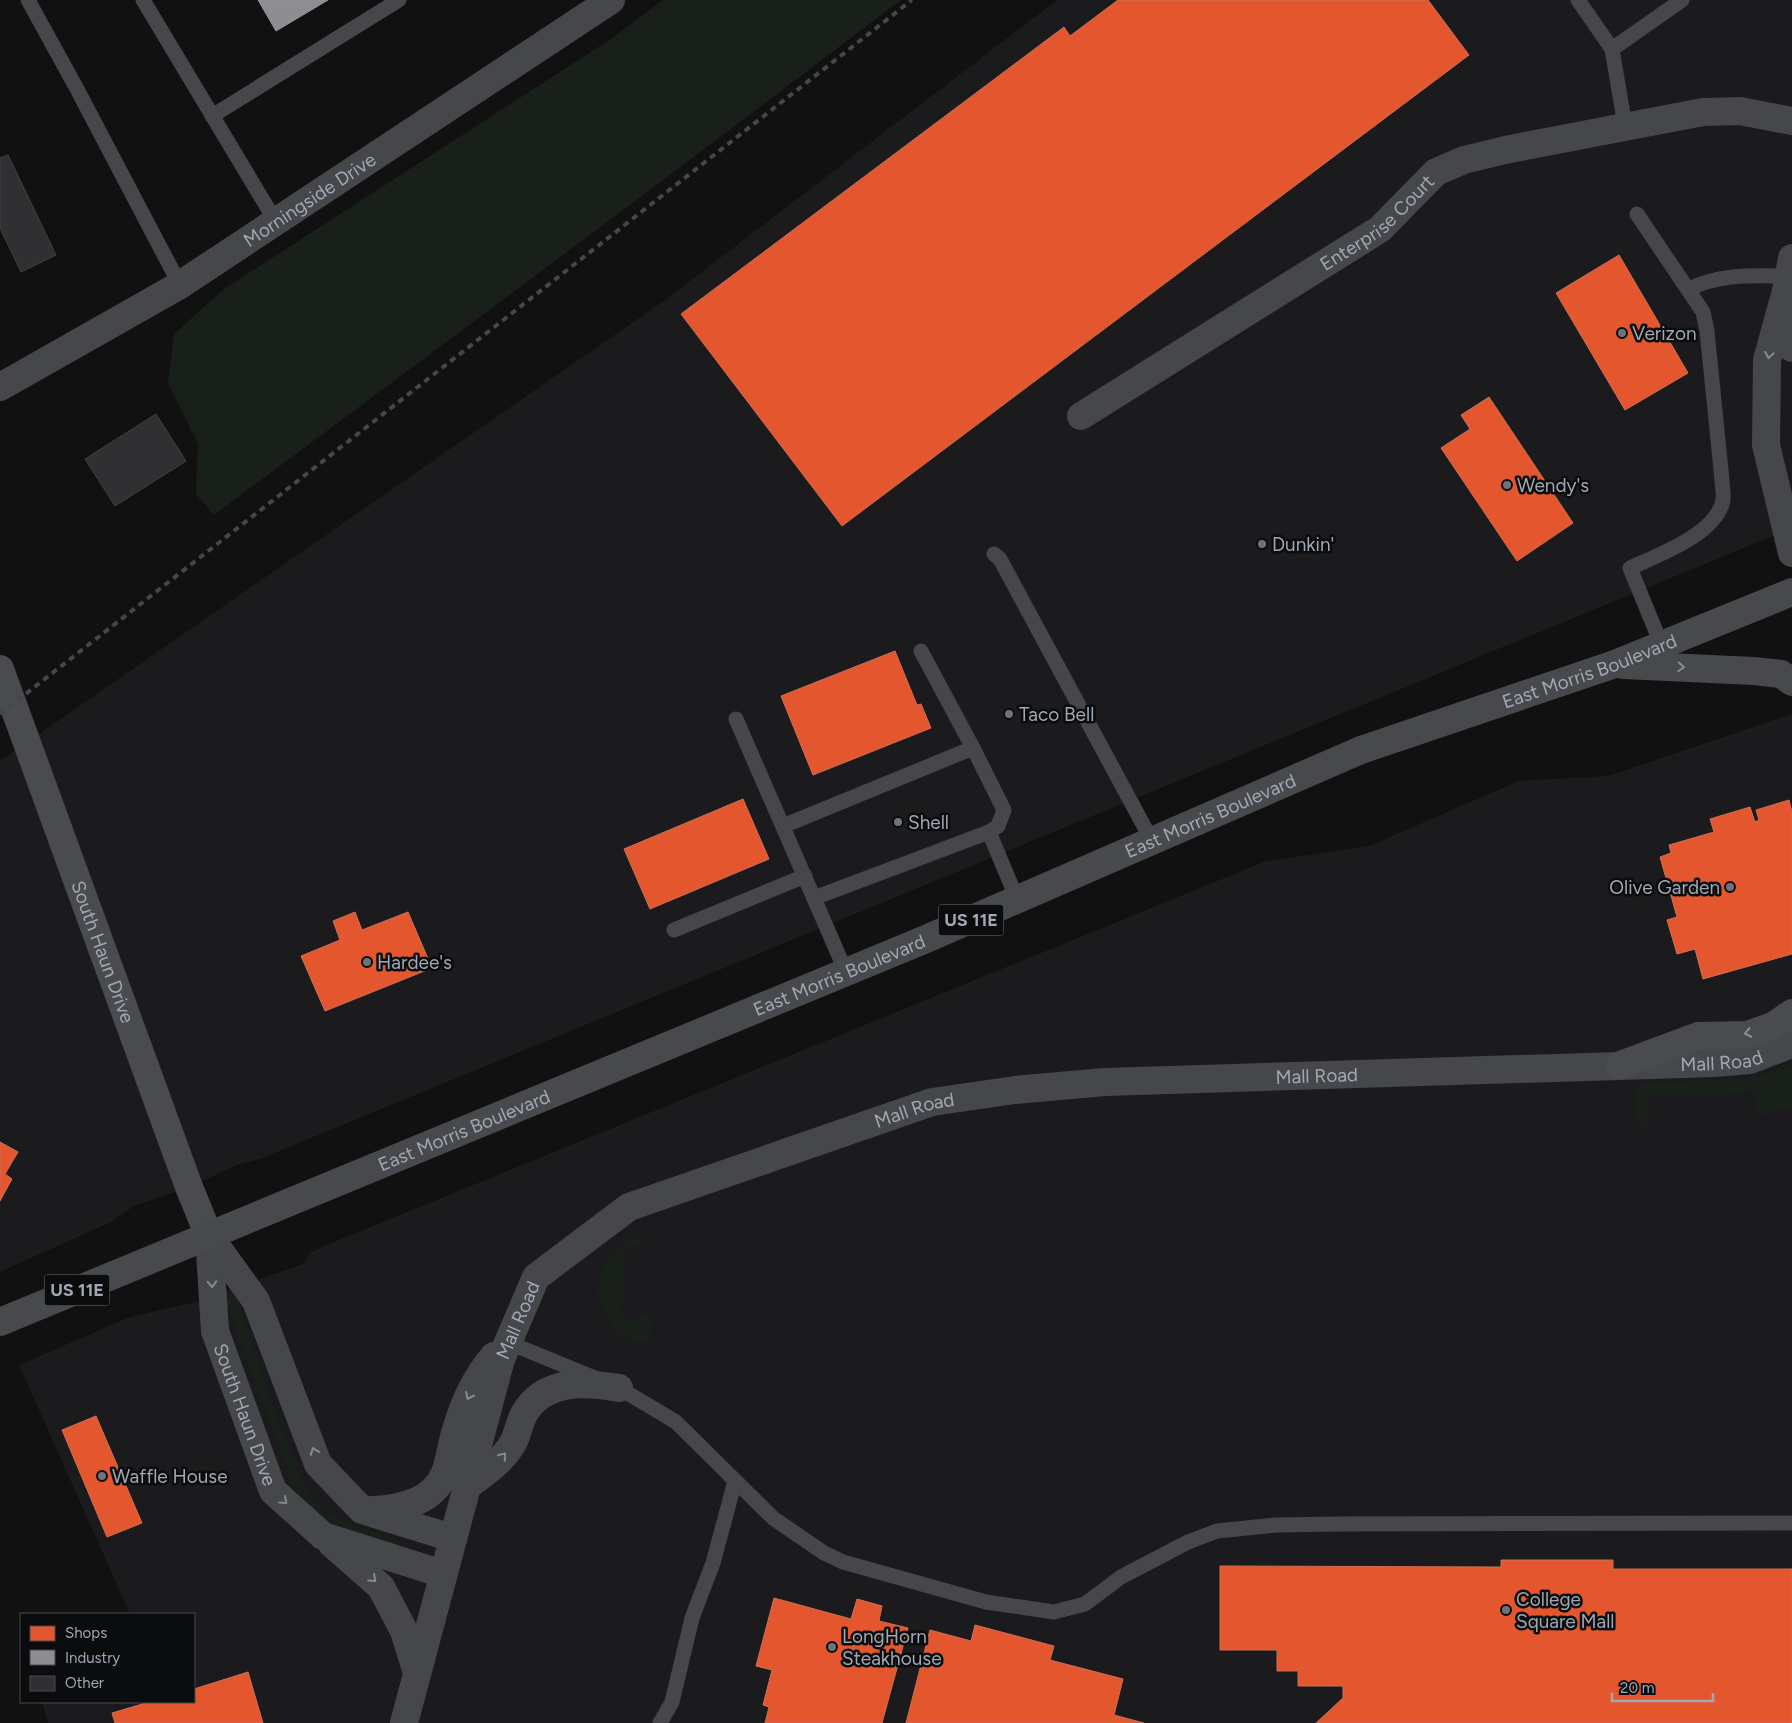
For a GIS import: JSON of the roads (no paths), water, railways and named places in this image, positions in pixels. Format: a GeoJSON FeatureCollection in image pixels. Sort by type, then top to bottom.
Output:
{"type":"FeatureCollection","features":[{"type":"Feature","properties":{"kind":"main road","name":"East Morris Boulevard"},"geometry":{"type":"LineString","coordinates":[[0,1322],[846,972],[1361,750],[1615,664],[1792,592]]}},
{"type":"Feature","properties":{"kind":"main road"},"geometry":{"type":"LineString","coordinates":[[1615,664],[1754,671],[1781,674],[1792,682]]}},
{"type":"Feature","properties":{"kind":"street","name":"Morningside Drive"},"geometry":{"type":"LineString","coordinates":[[0,387],[180,285],[612,0]]}},
{"type":"Feature","properties":{"kind":"street","name":"Enterprise Court"},"geometry":{"type":"LineString","coordinates":[[1081,416],[1380,230],[1436,172],[1464,160],[1505,150],[1703,112],[1740,111],[1792,121]]}},
{"type":"Feature","properties":{"kind":"street"},"geometry":{"type":"LineString","coordinates":[[1789,275],[1792,348]]}},
{"type":"Feature","properties":{"kind":"street"},"geometry":{"type":"LineString","coordinates":[[1789,275],[1767,360],[1766,445],[1792,553]]}},
{"type":"Feature","properties":{"kind":"street","name":"South Haun Drive"},"geometry":{"type":"LineString","coordinates":[[0,669],[189,1186],[209,1236],[256,1301],[318,1464],[362,1510],[452,1538]]}},
{"type":"Feature","properties":{"kind":"street"},"geometry":{"type":"LineString","coordinates":[[1620,1065],[1698,1036],[1747,1034],[1773,1026],[1792,1013]]}},
{"type":"Feature","properties":{"kind":"street","name":"Mall Road"},"geometry":{"type":"LineString","coordinates":[[404,1723],[506,1342],[536,1277],[629,1207],[932,1102],[1015,1090],[1105,1082],[1714,1063],[1750,1060],[1792,1044]]}},
{"type":"Feature","properties":{"kind":"street","name":"South Haun Drive"},"geometry":{"type":"LineString","coordinates":[[209,1236],[215,1331],[273,1491],[323,1536],[443,1574]]}},
{"type":"Feature","properties":{"kind":"street"},"geometry":{"type":"LineString","coordinates":[[362,1510],[400,1507],[431,1492],[444,1475],[456,1429],[478,1375],[506,1342]]}},
{"type":"Feature","properties":{"kind":"street"},"geometry":{"type":"LineString","coordinates":[[466,1487],[500,1460],[513,1443],[524,1414],[536,1398],[566,1384],[587,1382],[619,1388]]}},
{"type":"Feature","properties":{"kind":"street"},"geometry":{"type":"LineString","coordinates":[[323,1536],[381,1587],[404,1631],[417,1674]]}},
{"type":"Feature","properties":{"kind":"lane"},"geometry":{"type":"LineString","coordinates":[[28,0],[180,285]]}},
{"type":"Feature","properties":{"kind":"lane"},"geometry":{"type":"LineString","coordinates":[[143,0],[276,222]]}},
{"type":"Feature","properties":{"kind":"lane"},"geometry":{"type":"LineString","coordinates":[[212,116],[399,0]]}},
{"type":"Feature","properties":{"kind":"lane"},"geometry":{"type":"LineString","coordinates":[[1578,0],[1612,49],[1626,126]]}},
{"type":"Feature","properties":{"kind":"lane"},"geometry":{"type":"LineString","coordinates":[[1612,49],[1682,0]]}},
{"type":"Feature","properties":{"kind":"lane"},"geometry":{"type":"LineString","coordinates":[[1637,214],[1703,312],[1707,331],[1723,500],[1717,514],[1701,530],[1679,546],[1630,568],[1662,646]]}},
{"type":"Feature","properties":{"kind":"lane"},"geometry":{"type":"LineString","coordinates":[[1689,289],[1709,280],[1737,276],[1789,275]]}},
{"type":"Feature","properties":{"kind":"lane"},"geometry":{"type":"LineString","coordinates":[[994,554],[1000,559],[1152,841]]}},
{"type":"Feature","properties":{"kind":"lane"},"geometry":{"type":"LineString","coordinates":[[814,898],[989,832],[998,826],[1004,810],[921,651]]}},
{"type":"Feature","properties":{"kind":"lane"},"geometry":{"type":"LineString","coordinates":[[736,719],[846,972]]}},
{"type":"Feature","properties":{"kind":"lane"},"geometry":{"type":"LineString","coordinates":[[783,826],[973,748]]}},
{"type":"Feature","properties":{"kind":"lane"},"geometry":{"type":"LineString","coordinates":[[989,832],[1018,899]]}},
{"type":"Feature","properties":{"kind":"lane"},"geometry":{"type":"LineString","coordinates":[[674,930],[805,876]]}},
{"type":"Feature","properties":{"kind":"lane"},"geometry":{"type":"LineString","coordinates":[[506,1342],[619,1388],[676,1422],[773,1518],[824,1553],[843,1562],[986,1602],[1054,1612],[1085,1604],[1122,1577],[1188,1542],[1217,1531],[1276,1525],[1340,1524],[1792,1523]]}},
{"type":"Feature","properties":{"kind":"lane"},"geometry":{"type":"LineString","coordinates":[[660,1723],[672,1702],[692,1618],[713,1563],[735,1481]]}},
{"type":"Feature","properties":{"kind":"railway"},"geometry":{"type":"LineString","coordinates":[[0,714],[912,0]]}},
{"type":"Feature","properties":{"kind":"place","name":"Verizon"},"geometry":{"type":"Point","coordinates":[1622,333]}},
{"type":"Feature","properties":{"kind":"place","name":"Wendy's"},"geometry":{"type":"Point","coordinates":[1507,485]}},
{"type":"Feature","properties":{"kind":"place","name":"Dunkin'"},"geometry":{"type":"Point","coordinates":[1262,544]}},
{"type":"Feature","properties":{"kind":"place","name":"Taco Bell"},"geometry":{"type":"Point","coordinates":[1009,714]}},
{"type":"Feature","properties":{"kind":"place","name":"Shell"},"geometry":{"type":"Point","coordinates":[898,822]}},
{"type":"Feature","properties":{"kind":"place","name":"Olive Garden"},"geometry":{"type":"Point","coordinates":[1730,887]}},
{"type":"Feature","properties":{"kind":"place","name":"Hardee's"},"geometry":{"type":"Point","coordinates":[367,962]}},
{"type":"Feature","properties":{"kind":"place","name":"Waffle House"},"geometry":{"type":"Point","coordinates":[102,1476]}},
{"type":"Feature","properties":{"kind":"place","name":"College Square Mall"},"geometry":{"type":"Point","coordinates":[1506,1610]}},
{"type":"Feature","properties":{"kind":"place","name":"LongHorn Steakhouse"},"geometry":{"type":"Point","coordinates":[832,1647]}}]}
